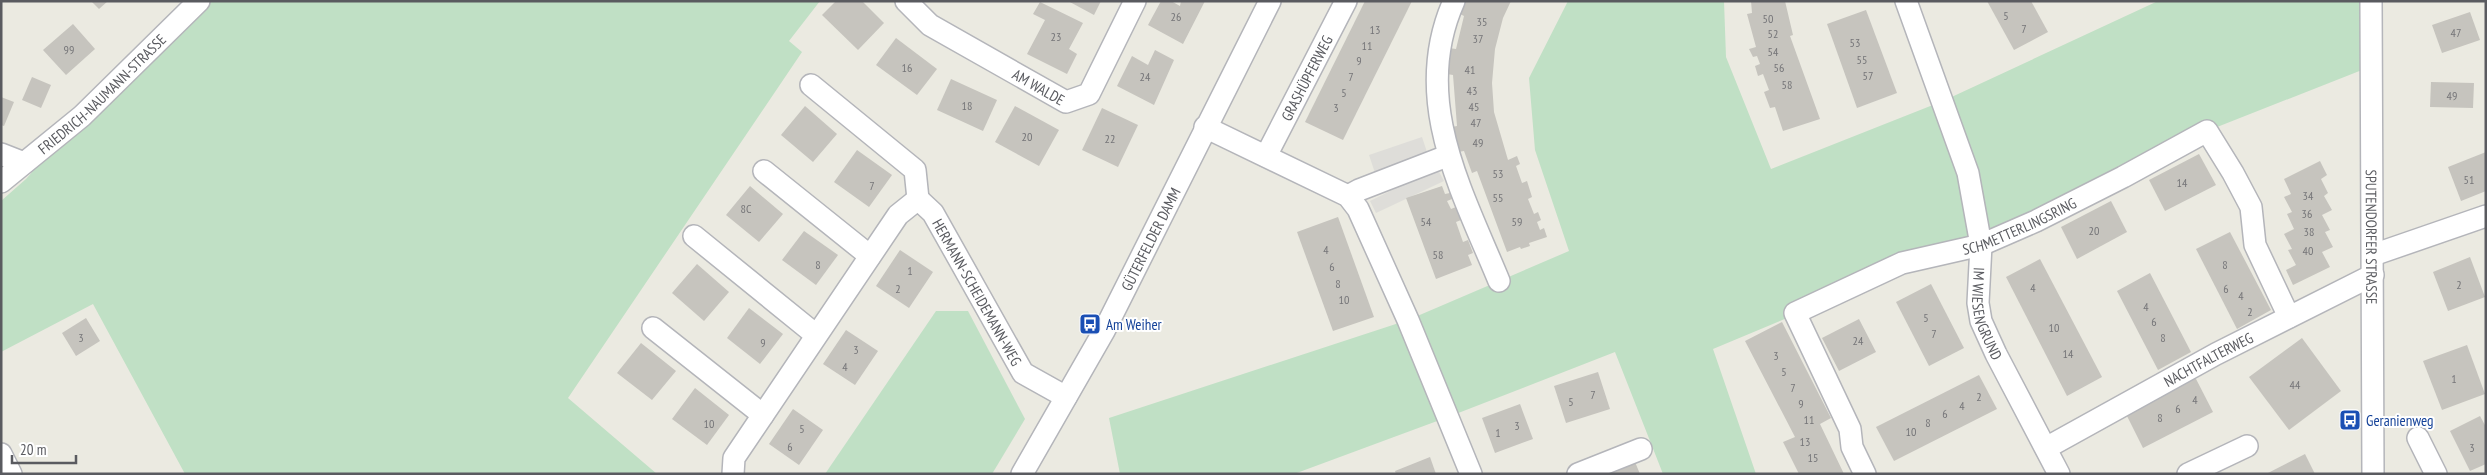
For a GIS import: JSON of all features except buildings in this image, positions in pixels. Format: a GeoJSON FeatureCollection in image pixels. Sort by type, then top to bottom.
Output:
{"type":"FeatureCollection","features":[{"type":"Feature","properties":{"kind":"street","name":"FRIEDRICH-NAUMANN-STRASSE"},"geometry":{"type":"LineString","coordinates":[[1,182],[82,116],[199,1]]}},
{"type":"Feature","properties":{"kind":"street","name":"AM WALDE"},"geometry":{"type":"LineString","coordinates":[[906,1],[930,25],[1066,102],[1089,94],[1135,1]]}},
{"type":"Feature","properties":{"kind":"street","name":"GÜTERFELDER DAMM"},"geometry":{"type":"LineString","coordinates":[[1022,474],[1104,331],[1270,1]]}},
{"type":"Feature","properties":{"kind":"street","name":"GRASHÜPFERWEG"},"geometry":{"type":"LineString","coordinates":[[1266,156],[1346,1]]}},
{"type":"Feature","properties":{"kind":"street"},"geometry":{"type":"LineString","coordinates":[[1454,1],[1440,46],[1436,94],[1447,156],[1499,281]]}},
{"type":"Feature","properties":{"kind":"street","name":"IM WIESENGRUND"},"geometry":{"type":"LineString","coordinates":[[1906,1],[1968,173],[1981,245],[1978,296],[1981,321],[1996,354],[2059,474]]}},
{"type":"Feature","properties":{"kind":"street","name":"SPUTENDORFER STRASSE"},"geometry":{"type":"LineString","coordinates":[[2371,1],[2373,474]]}},
{"type":"Feature","properties":{"kind":"street"},"geometry":{"type":"LineString","coordinates":[[733,474],[734,458],[816,335],[898,215],[918,199],[915,170],[811,86]]}},
{"type":"Feature","properties":{"kind":"street"},"geometry":{"type":"LineString","coordinates":[[1205,127],[1348,196],[1358,209],[1404,312],[1471,474]]}},
{"type":"Feature","properties":{"kind":"street","name":"SCHMETTERLINGSRING"},"geometry":{"type":"LineString","coordinates":[[1864,474],[1852,447],[1850,429],[1796,313],[1902,263],[1981,245],[2097,190],[2207,131],[2233,172],[2251,207],[2255,245],[2289,317]]}},
{"type":"Feature","properties":{"kind":"street"},"geometry":{"type":"LineString","coordinates":[[1,154],[24,163]]}},
{"type":"Feature","properties":{"kind":"street"},"geometry":{"type":"LineString","coordinates":[[1348,196],[1447,156]]}},
{"type":"Feature","properties":{"kind":"street"},"geometry":{"type":"LineString","coordinates":[[764,172],[870,256]]}},
{"type":"Feature","properties":{"kind":"street","name":"HERMANN-SCHEIDEMANN-WEG"},"geometry":{"type":"LineString","coordinates":[[918,199],[933,213],[1023,372],[1066,397]]}},
{"type":"Feature","properties":{"kind":"street"},"geometry":{"type":"LineString","coordinates":[[2373,265],[2486,216]]}},
{"type":"Feature","properties":{"kind":"street"},"geometry":{"type":"LineString","coordinates":[[694,236],[816,335]]}},
{"type":"Feature","properties":{"kind":"street","name":"NACHTFALTERWEG"},"geometry":{"type":"LineString","coordinates":[[2046,448],[2216,354],[2289,317],[2373,265]]}},
{"type":"Feature","properties":{"kind":"street"},"geometry":{"type":"LineString","coordinates":[[653,328],[763,415]]}},
{"type":"Feature","properties":{"kind":"street"},"geometry":{"type":"LineString","coordinates":[[2418,438],[2436,474]]}},
{"type":"Feature","properties":{"kind":"street"},"geometry":{"type":"LineString","coordinates":[[2188,474],[2247,446]]}},
{"type":"Feature","properties":{"kind":"street"},"geometry":{"type":"LineString","coordinates":[[1578,474],[1641,449]]}},
{"type":"Feature","properties":{"kind":"street"},"geometry":{"type":"LineString","coordinates":[[1,454],[10,474]]}},
{"type":"Feature","properties":{"kind":"shaded area"},"geometry":{"type":"Polygon","coordinates":[[[1422,137],[1428,155],[1375,173],[1369,155],[1422,137]]]}},
{"type":"Feature","properties":{"kind":"shaded area"},"geometry":{"type":"Polygon","coordinates":[[[1437,168],[1444,181],[1376,213],[1370,201],[1437,168]]]}},
{"type":"Feature","properties":{"kind":"green space"},"geometry":{"type":"Polygon","coordinates":[[[199,1],[820,1],[789,41],[802,52],[568,398],[657,474],[185,474],[93,304],[1,352],[1,201],[26,179],[82,116],[199,1]]]}},
{"type":"Feature","properties":{"kind":"green space"},"geometry":{"type":"Polygon","coordinates":[[[1568,1],[1724,1],[1726,57],[1771,169],[1943,101],[2158,1],[2361,1],[2362,70],[2207,131],[2123,177],[1713,349],[1756,474],[1663,474],[1615,352],[1294,474],[1120,474],[1109,418],[1408,320],[1569,251],[1535,150],[1529,78],[1568,1]]]}},
{"type":"Feature","properties":{"kind":"green space"},"geometry":{"type":"Polygon","coordinates":[[[936,311],[968,311],[1025,419],[992,474],[825,474],[936,311]]]}},
{"type":"Feature","properties":{"kind":"place","name":"Am Weiher"},"geometry":{"type":"Point","coordinates":[1090,324]}},
{"type":"Feature","properties":{"kind":"place","name":"Geranienweg"},"geometry":{"type":"Point","coordinates":[2350,420]}}]}
